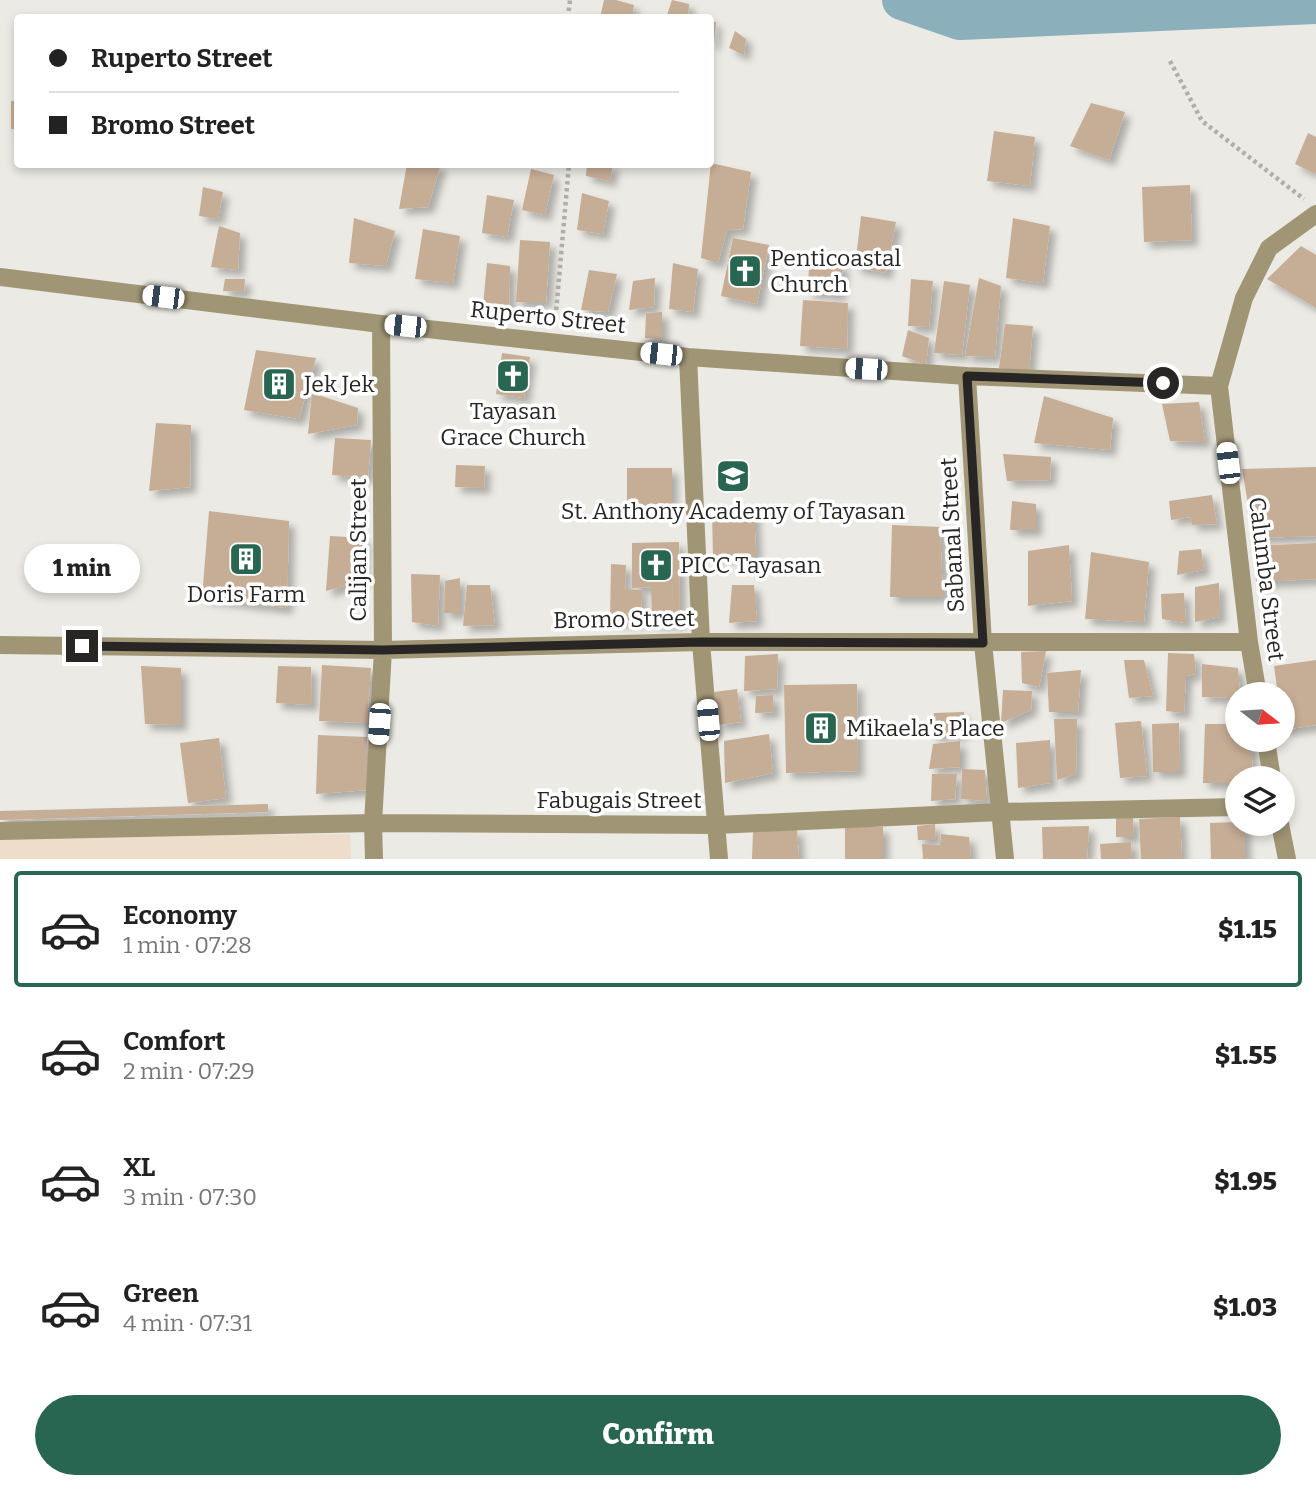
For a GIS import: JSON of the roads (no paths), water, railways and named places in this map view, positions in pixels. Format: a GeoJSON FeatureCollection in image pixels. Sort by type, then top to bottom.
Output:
{"type":"FeatureCollection","features":[{"type":"Feature","properties":{"kind":"street"},"geometry":{"type":"LineString","coordinates":[[1219,386],[1244,298],[1269,248],[1311,207]]}},
{"type":"Feature","properties":{"kind":"street","name":"Ruperto Street"},"geometry":{"type":"LineString","coordinates":[[0,277],[381,324],[688,356],[967,376],[1219,386]]}},
{"type":"Feature","properties":{"kind":"street","name":"Calijan Street"},"geometry":{"type":"LineString","coordinates":[[374,859],[373,824],[383,650],[381,324]]}},
{"type":"Feature","properties":{"kind":"street"},"geometry":{"type":"LineString","coordinates":[[688,356],[701,642],[719,859]]}},
{"type":"Feature","properties":{"kind":"street","name":"Sabanal Street"},"geometry":{"type":"LineString","coordinates":[[967,376],[983,643],[1005,859]]}},
{"type":"Feature","properties":{"kind":"street","name":"Calumba Street"},"geometry":{"type":"LineString","coordinates":[[1219,386],[1256,682]]}},
{"type":"Feature","properties":{"kind":"street","name":"Bromo Street"},"geometry":{"type":"LineString","coordinates":[[0,645],[383,650],[701,642],[1250,642]]}},
{"type":"Feature","properties":{"kind":"street","name":"Fabugais Street"},"geometry":{"type":"LineString","coordinates":[[0,831],[373,824],[717,825],[1000,812],[1225,807]]}},
{"type":"Feature","properties":{"kind":"street"},"geometry":{"type":"LineString","coordinates":[[1282,836],[1287,859]]}},
{"type":"Feature","properties":{"kind":"waterway"},"geometry":{"type":"LineString","coordinates":[[902,0],[960,20],[1316,4]]}},
{"type":"Feature","properties":{"kind":"place","name":"Penticoastal Church"},"geometry":{"type":"Point","coordinates":[745,271]}},
{"type":"Feature","properties":{"kind":"place","name":"Tayasan Grace Church"},"geometry":{"type":"Point","coordinates":[513,376]}},
{"type":"Feature","properties":{"kind":"place","name":"Jek Jek"},"geometry":{"type":"Point","coordinates":[279,384]}},
{"type":"Feature","properties":{"kind":"place","name":"St. Anthony Academy of Tayasan"},"geometry":{"type":"Point","coordinates":[733,476]}},
{"type":"Feature","properties":{"kind":"place","name":"Doris Farm"},"geometry":{"type":"Point","coordinates":[246,559]}},
{"type":"Feature","properties":{"kind":"place","name":"PICC Tayasan"},"geometry":{"type":"Point","coordinates":[656,565]}},
{"type":"Feature","properties":{"kind":"place","name":"Mikaela's Place"},"geometry":{"type":"Point","coordinates":[821,728]}}]}
